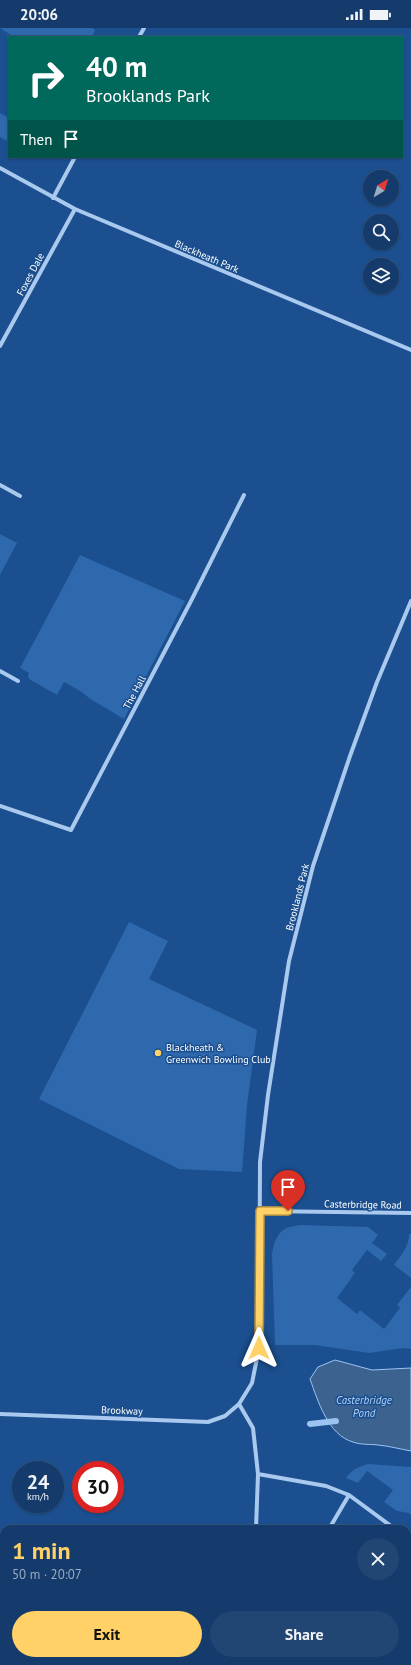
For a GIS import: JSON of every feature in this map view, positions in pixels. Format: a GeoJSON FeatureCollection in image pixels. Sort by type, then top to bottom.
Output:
{"type":"FeatureCollection","features":[{"type":"Feature","properties":{"kind":"street"},"geometry":{"type":"LineString","coordinates":[[53,198],[74,158]]}},
{"type":"Feature","properties":{"kind":"street","name":"Blackheath Park"},"geometry":{"type":"LineString","coordinates":[[0,168],[75,209],[411,350]]}},
{"type":"Feature","properties":{"kind":"street","name":"Foxes Dale"},"geometry":{"type":"LineString","coordinates":[[0,346],[75,209]]}},
{"type":"Feature","properties":{"kind":"street"},"geometry":{"type":"LineString","coordinates":[[0,485],[20,496]]}},
{"type":"Feature","properties":{"kind":"street","name":"The Hall"},"geometry":{"type":"LineString","coordinates":[[0,806],[71,830],[188,608],[244,495]]}},
{"type":"Feature","properties":{"kind":"street","name":"Brooklands Park"},"geometry":{"type":"LineString","coordinates":[[239,1404],[252,1383],[259,1348],[260,1162],[268,1095],[291,954],[313,866],[350,756],[377,682],[411,601]]}},
{"type":"Feature","properties":{"kind":"street"},"geometry":{"type":"LineString","coordinates":[[0,671],[18,681]]}},
{"type":"Feature","properties":{"kind":"street","name":"Casterbridge Road"},"geometry":{"type":"LineString","coordinates":[[260,1211],[411,1213]]}},
{"type":"Feature","properties":{"kind":"street"},"geometry":{"type":"LineString","coordinates":[[239,1404],[253,1428],[258,1474],[256,1525]]}},
{"type":"Feature","properties":{"kind":"street","name":"Brookway"},"geometry":{"type":"LineString","coordinates":[[0,1414],[208,1422],[225,1416],[239,1404]]}},
{"type":"Feature","properties":{"kind":"street"},"geometry":{"type":"LineString","coordinates":[[258,1474],[326,1486],[349,1496],[389,1525]]}},
{"type":"Feature","properties":{"kind":"street"},"geometry":{"type":"LineString","coordinates":[[331,1525],[349,1496]]}},
{"type":"Feature","properties":{"kind":"shaded area"},"geometry":{"type":"Polygon","coordinates":[[[0,28],[92,28],[95,30],[92,36],[12,36],[0,28]]]}},
{"type":"Feature","properties":{"kind":"shaded area"},"geometry":{"type":"Polygon","coordinates":[[[0,113],[8,117],[8,141],[0,137],[0,113]]]}},
{"type":"Feature","properties":{"kind":"shaded area"},"geometry":{"type":"Polygon","coordinates":[[[0,534],[17,543],[0,575],[0,534]]]}},
{"type":"Feature","properties":{"kind":"shaded area"},"geometry":{"type":"Polygon","coordinates":[[[80,555],[185,601],[124,719],[64,682],[57,695],[29,679],[29,673],[20,668],[80,555]]]}},
{"type":"Feature","properties":{"kind":"shaded area","name":"Blackheath & Greenwich Bowling Club"},"geometry":{"type":"Polygon","coordinates":[[[129,922],[168,941],[149,979],[257,1030],[247,1105],[242,1172],[179,1169],[39,1099],[129,922]]]}},
{"type":"Feature","properties":{"kind":"shaded area"},"geometry":{"type":"Polygon","coordinates":[[[301,1225],[368,1227],[378,1235],[372,1243],[387,1254],[381,1261],[367,1250],[352,1270],[355,1273],[337,1298],[357,1314],[360,1310],[384,1329],[400,1308],[397,1305],[411,1287],[411,1349],[403,1348],[369,1353],[315,1345],[275,1345],[272,1254],[275,1241],[280,1233],[288,1228],[301,1225]]]}},
{"type":"Feature","properties":{"kind":"shaded area"},"geometry":{"type":"Polygon","coordinates":[[[409,1234],[411,1234],[411,1278],[394,1265],[408,1243],[409,1234]]]}},
{"type":"Feature","properties":{"kind":"shaded area"},"geometry":{"type":"Polygon","coordinates":[[[368,1464],[411,1467],[411,1515],[409,1513],[397,1511],[384,1502],[393,1490],[367,1471],[358,1483],[346,1478],[351,1472],[368,1464]]]}},
{"type":"Feature","properties":{"kind":"water","name":"Casterbridge Pond"},"geometry":{"type":"Polygon","coordinates":[[[335,1360],[372,1370],[411,1368],[411,1451],[353,1442],[344,1438],[331,1425],[325,1416],[310,1379],[318,1367],[335,1360]]]}},
{"type":"Feature","properties":{"kind":"waterway"},"geometry":{"type":"LineString","coordinates":[[310,1424],[336,1421]]}},
{"type":"Feature","properties":{"kind":"place","name":"Blackheath & Greenwich Bowling Club"},"geometry":{"type":"Point","coordinates":[158,1053]}},
{"type":"Feature","properties":{"kind":"route"},"geometry":{"type":"LineString","coordinates":[[259,1348],[260,1211],[288,1211]]}}]}
